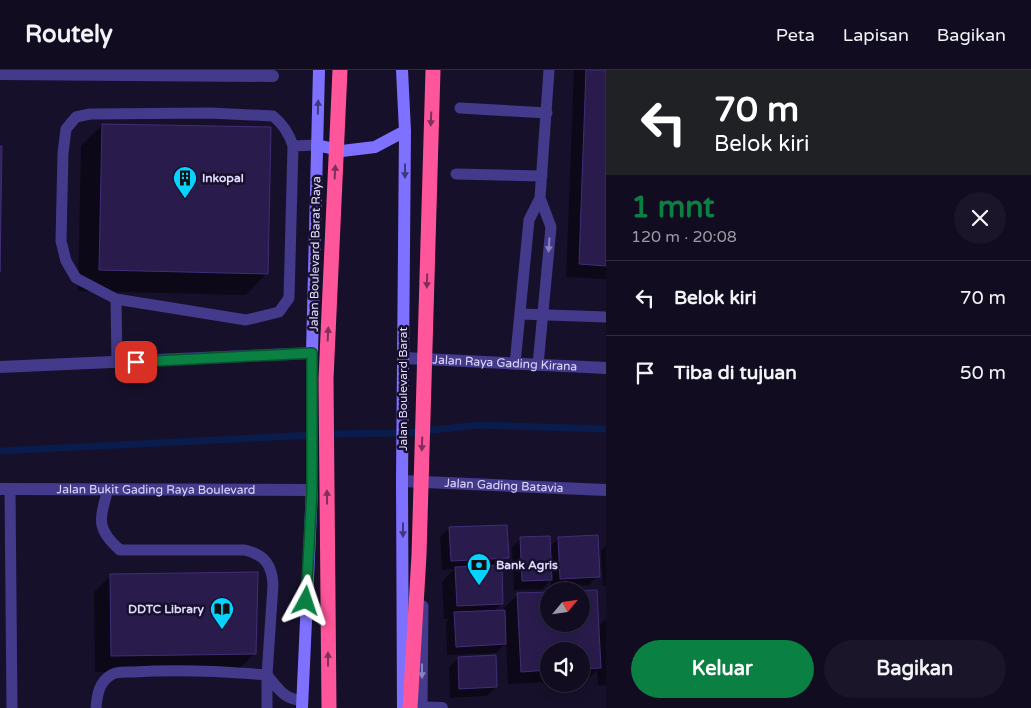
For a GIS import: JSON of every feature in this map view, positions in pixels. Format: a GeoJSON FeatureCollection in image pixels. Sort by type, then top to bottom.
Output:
{"type":"FeatureCollection","features":[{"type":"Feature","properties":{"kind":"highway"},"geometry":{"type":"LineString","coordinates":[[329,708],[326,379],[340,70]]}},
{"type":"Feature","properties":{"kind":"highway"},"geometry":{"type":"LineString","coordinates":[[405,708],[419,545],[433,70]]}},
{"type":"Feature","properties":{"kind":"main road","name":"Jalan Boulevard Barat Raya"},"geometry":{"type":"LineString","coordinates":[[302,704],[312,484],[312,353],[319,70]]}},
{"type":"Feature","properties":{"kind":"main road","name":"Jalan Boulevard Barat"},"geometry":{"type":"LineString","coordinates":[[402,70],[405,131],[402,482],[405,708]]}},
{"type":"Feature","properties":{"kind":"main road"},"geometry":{"type":"LineString","coordinates":[[317,145],[342,151],[375,147],[405,131]]}},
{"type":"Feature","properties":{"kind":"street"},"geometry":{"type":"LineString","coordinates":[[0,74],[273,76]]}},
{"type":"Feature","properties":{"kind":"street"},"geometry":{"type":"LineString","coordinates":[[0,366],[312,353]]}},
{"type":"Feature","properties":{"kind":"street","name":"Jalan Raya Gading Kirana"},"geometry":{"type":"LineString","coordinates":[[404,358],[606,368]]}},
{"type":"Feature","properties":{"kind":"street","name":"Jalan Gading Batavia"},"geometry":{"type":"LineString","coordinates":[[402,482],[606,490]]}},
{"type":"Feature","properties":{"kind":"street","name":"Jalan Bukit Gading Raya Boulevard"},"geometry":{"type":"LineString","coordinates":[[5,489],[108,489],[312,484]]}},
{"type":"Feature","properties":{"kind":"street"},"geometry":{"type":"LineString","coordinates":[[405,708],[442,708]]}},
{"type":"Feature","properties":{"kind":"lane"},"geometry":{"type":"LineString","coordinates":[[514,364],[529,220],[540,198],[549,70]]}},
{"type":"Feature","properties":{"kind":"lane"},"geometry":{"type":"LineString","coordinates":[[460,108],[547,113]]}},
{"type":"Feature","properties":{"kind":"lane"},"geometry":{"type":"LineString","coordinates":[[210,113],[273,116],[281,122],[290,136],[293,146],[289,298],[279,312],[246,320],[116,299],[76,278],[66,262],[61,241],[63,153],[66,129],[76,117],[90,114],[210,113]]}},
{"type":"Feature","properties":{"kind":"lane"},"geometry":{"type":"LineString","coordinates":[[293,146],[317,145]]}},
{"type":"Feature","properties":{"kind":"lane"},"geometry":{"type":"LineString","coordinates":[[456,174],[542,176]]}},
{"type":"Feature","properties":{"kind":"lane"},"geometry":{"type":"LineString","coordinates":[[538,365],[551,227],[540,198]]}},
{"type":"Feature","properties":{"kind":"lane"},"geometry":{"type":"LineString","coordinates":[[116,299],[117,362]]}},
{"type":"Feature","properties":{"kind":"lane"},"geometry":{"type":"LineString","coordinates":[[520,314],[606,317]]}},
{"type":"Feature","properties":{"kind":"lane"},"geometry":{"type":"LineString","coordinates":[[422,708],[424,482]]}},
{"type":"Feature","properties":{"kind":"lane"},"geometry":{"type":"LineString","coordinates":[[5,489],[12,708]]}},
{"type":"Feature","properties":{"kind":"lane"},"geometry":{"type":"LineString","coordinates":[[108,489],[102,514],[102,528],[109,540],[120,550],[245,550],[258,553],[267,564],[272,573],[273,585],[267,675],[267,708]]}},
{"type":"Feature","properties":{"kind":"lane"},"geometry":{"type":"LineString","coordinates":[[0,667],[12,666]]}},
{"type":"Feature","properties":{"kind":"lane"},"geometry":{"type":"LineString","coordinates":[[96,708],[96,698],[102,683],[112,673],[163,670],[215,670],[267,675],[284,695],[302,704]]}},
{"type":"Feature","properties":{"kind":"building"},"geometry":{"type":"Polygon","coordinates":[[[586,70],[606,70],[606,266],[579,264],[586,70]]]}},
{"type":"Feature","properties":{"kind":"building","name":"Inkopal"},"geometry":{"type":"Polygon","coordinates":[[[102,124],[271,127],[268,274],[99,270],[102,124]]]}},
{"type":"Feature","properties":{"kind":"building"},"geometry":{"type":"Polygon","coordinates":[[[0,146],[2,146],[0,272],[0,146]]]}},
{"type":"Feature","properties":{"kind":"building"},"geometry":{"type":"Polygon","coordinates":[[[507,525],[509,558],[451,561],[449,527],[507,525]]]}},
{"type":"Feature","properties":{"kind":"building"},"geometry":{"type":"Polygon","coordinates":[[[598,535],[600,577],[560,579],[558,537],[598,535]]]}},
{"type":"Feature","properties":{"kind":"building"},"geometry":{"type":"Polygon","coordinates":[[[550,536],[552,580],[522,581],[520,537],[550,536]]]}},
{"type":"Feature","properties":{"kind":"building","name":"Bank Agris"},"geometry":{"type":"Polygon","coordinates":[[[502,565],[503,604],[457,606],[455,567],[502,565]]]}},
{"type":"Feature","properties":{"kind":"building"},"geometry":{"type":"Polygon","coordinates":[[[258,572],[256,654],[111,656],[110,574],[258,572]]]}},
{"type":"Feature","properties":{"kind":"building"},"geometry":{"type":"Polygon","coordinates":[[[590,590],[597,590],[601,668],[590,669],[590,642],[540,642],[540,671],[521,672],[517,593],[540,592],[540,632],[590,632],[590,590]]]}},
{"type":"Feature","properties":{"kind":"building"},"geometry":{"type":"Polygon","coordinates":[[[505,610],[506,644],[456,647],[454,612],[505,610]]]}},
{"type":"Feature","properties":{"kind":"building"},"geometry":{"type":"Polygon","coordinates":[[[496,655],[497,687],[459,689],[458,657],[496,655]]]}},
{"type":"Feature","properties":{"kind":"waterway"},"geometry":{"type":"LineString","coordinates":[[325,434],[406,433],[478,425],[606,429]]}},
{"type":"Feature","properties":{"kind":"waterway"},"geometry":{"type":"LineString","coordinates":[[0,451],[314,435]]}},
{"type":"Feature","properties":{"kind":"place","name":"Inkopal"},"geometry":{"type":"Point","coordinates":[185,199]}},
{"type":"Feature","properties":{"kind":"place","name":"Bank Agris"},"geometry":{"type":"Point","coordinates":[479,586]}},
{"type":"Feature","properties":{"kind":"place","name":"DDTC Library"},"geometry":{"type":"Point","coordinates":[222,630]}},
{"type":"Feature","properties":{"kind":"route"},"geometry":{"type":"LineString","coordinates":[[136,362],[312,353],[312,490],[306,601]]}}]}
